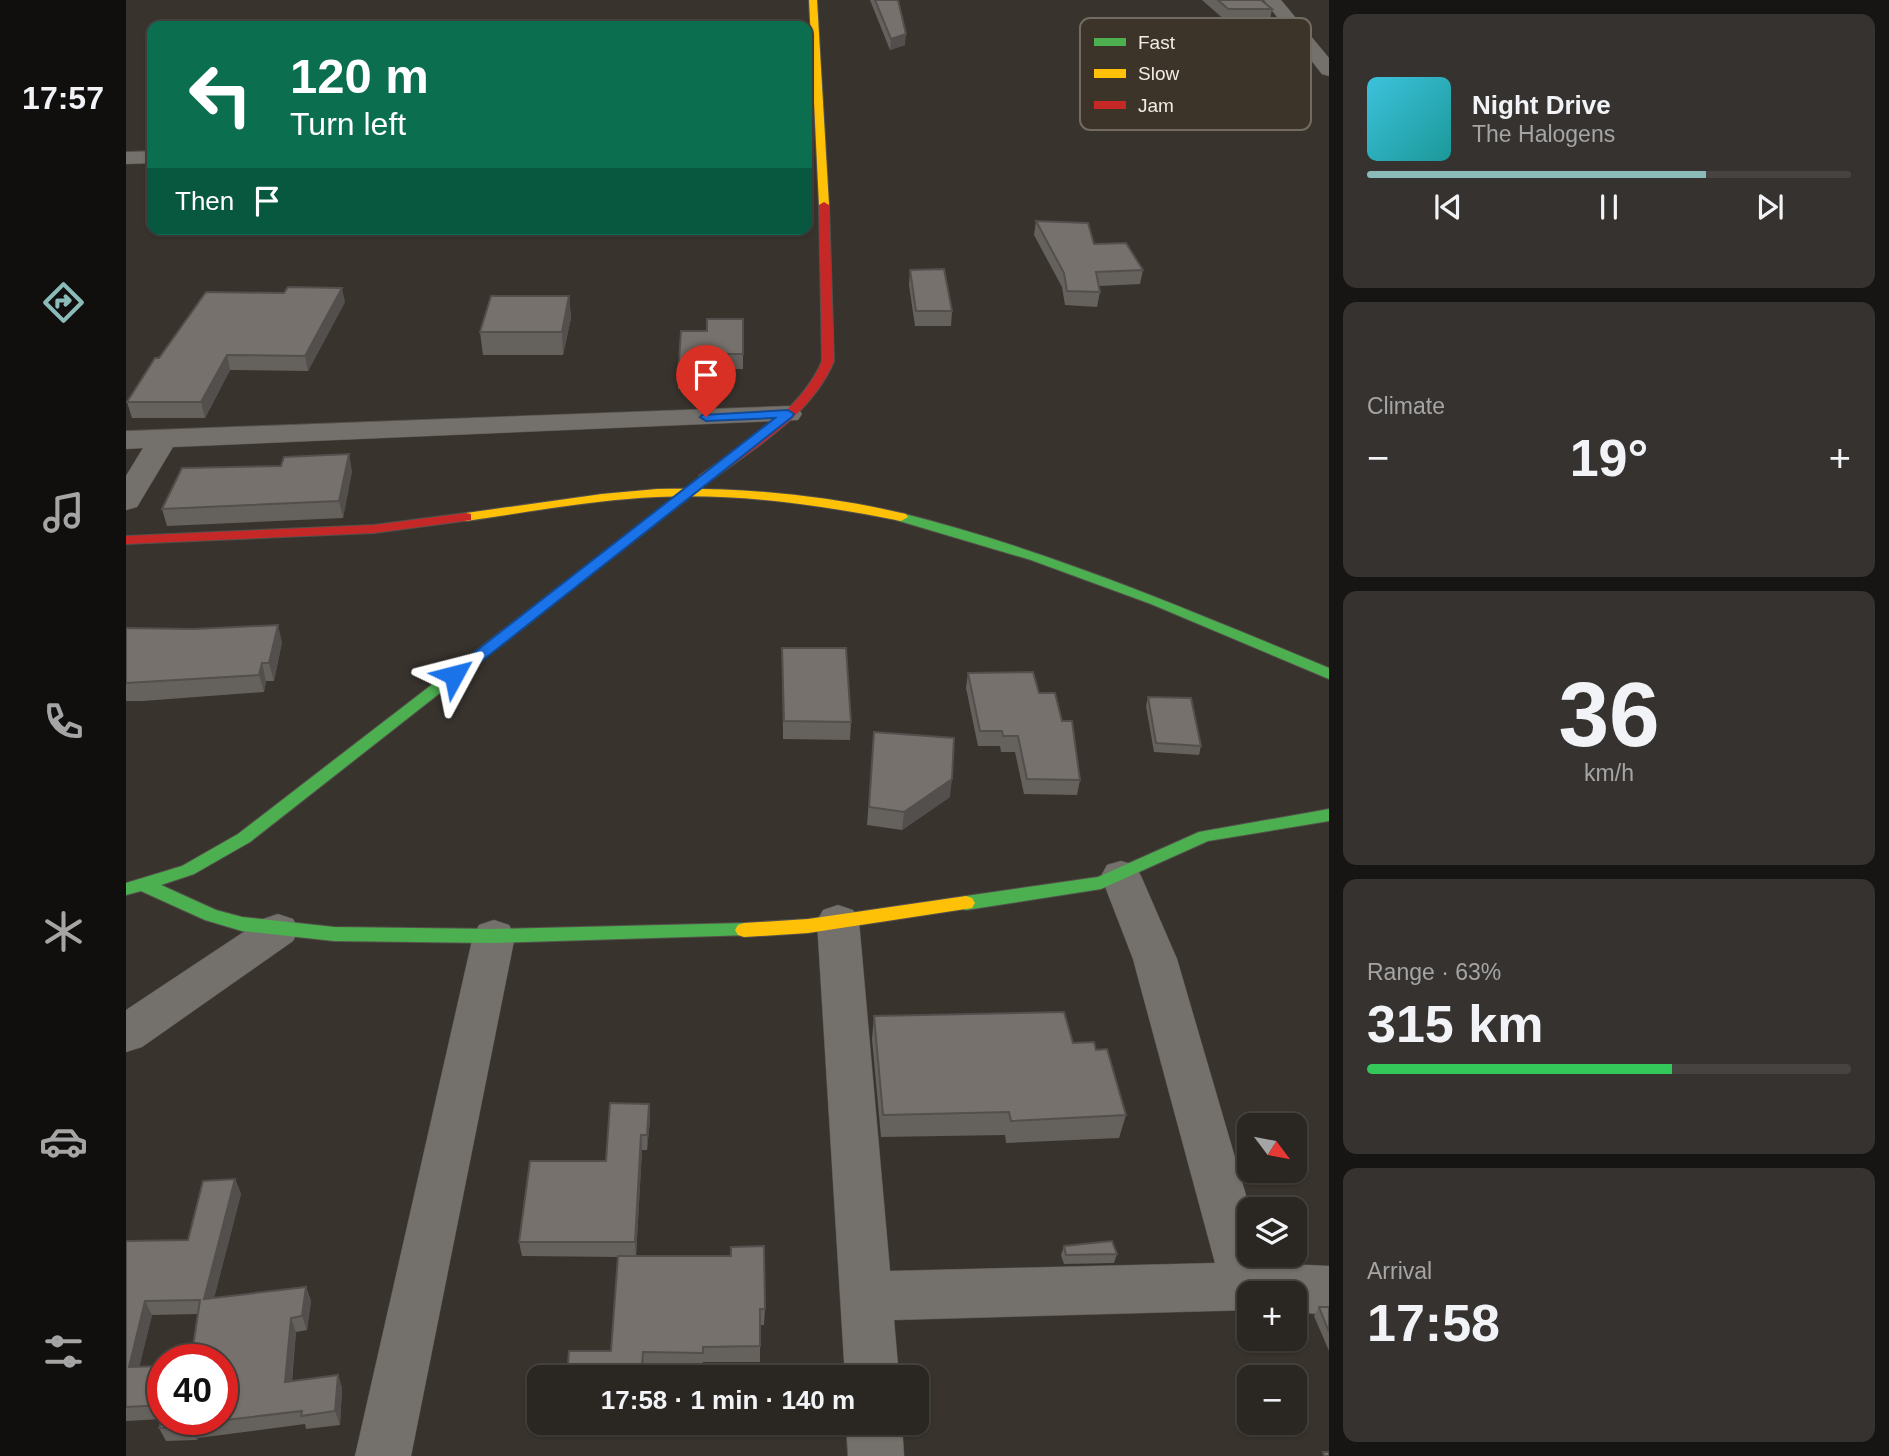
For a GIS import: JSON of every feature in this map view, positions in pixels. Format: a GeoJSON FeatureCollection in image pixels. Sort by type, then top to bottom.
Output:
{"type":"FeatureCollection","features":[{"type":"Feature","properties":{"kind":"street"},"geometry":{"type":"LineString","coordinates":[[126,889],[147,886],[200,866],[244,838],[538,610],[684,492],[788,414],[819,385],[825,376],[828,361],[814,131],[813,0]]}},
{"type":"Feature","properties":{"kind":"street"},"geometry":{"type":"LineString","coordinates":[[1272,0],[1287,18]]}},
{"type":"Feature","properties":{"kind":"street"},"geometry":{"type":"LineString","coordinates":[[1311,48],[1329,70]]}},
{"type":"Feature","properties":{"kind":"street"},"geometry":{"type":"LineString","coordinates":[[126,158],[147,157]]}},
{"type":"Feature","properties":{"kind":"street"},"geometry":{"type":"LineString","coordinates":[[126,440],[788,414]]}},
{"type":"Feature","properties":{"kind":"street"},"geometry":{"type":"LineString","coordinates":[[126,501],[163,439]]}},
{"type":"Feature","properties":{"kind":"street"},"geometry":{"type":"LineString","coordinates":[[126,540],[374,529],[591,500],[684,492],[825,501],[860,507],[956,532],[1036,557],[1156,601],[1329,674]]}},
{"type":"Feature","properties":{"kind":"street"},"geometry":{"type":"LineString","coordinates":[[147,886],[211,915],[278,930],[381,936],[727,931],[808,926],[1101,883],[1205,836],[1278,822],[1329,816]]}},
{"type":"Feature","properties":{"kind":"street"},"geometry":{"type":"LineString","coordinates":[[1121,876],[1156,959],[1246,1281]]}},
{"type":"Feature","properties":{"kind":"street"},"geometry":{"type":"LineString","coordinates":[[838,921],[871,1365]]}},
{"type":"Feature","properties":{"kind":"street"},"geometry":{"type":"LineString","coordinates":[[126,1034],[278,930]]}},
{"type":"Feature","properties":{"kind":"street"},"geometry":{"type":"LineString","coordinates":[[383,1456],[494,936]]}},
{"type":"Feature","properties":{"kind":"street"},"geometry":{"type":"LineString","coordinates":[[867,1296],[1237,1286]]}},
{"type":"Feature","properties":{"kind":"street"},"geometry":{"type":"LineString","coordinates":[[1307,1289],[1329,1290]]}},
{"type":"Feature","properties":{"kind":"street"},"geometry":{"type":"LineString","coordinates":[[875,1435],[876,1456]]}},
{"type":"Feature","properties":{"kind":"building"},"geometry":{"type":"Polygon","coordinates":[[[875,0],[898,0],[906,34],[891,39],[875,0]]]}},
{"type":"Feature","properties":{"kind":"building"},"geometry":{"type":"Polygon","coordinates":[[[1218,0],[1261,0],[1272,9],[1228,9],[1218,0]]]}},
{"type":"Feature","properties":{"kind":"building"},"geometry":{"type":"Polygon","coordinates":[[[1036,221],[1088,223],[1094,244],[1126,243],[1143,270],[1096,272],[1100,292],[1067,291],[1064,273],[1036,221]]]}},
{"type":"Feature","properties":{"kind":"building"},"geometry":{"type":"Polygon","coordinates":[[[944,269],[952,311],[916,311],[910,270],[944,269]]]}},
{"type":"Feature","properties":{"kind":"building"},"geometry":{"type":"Polygon","coordinates":[[[288,287],[342,288],[305,356],[227,355],[201,402],[127,402],[155,358],[159,358],[206,292],[284,293],[288,287]]]}},
{"type":"Feature","properties":{"kind":"building"},"geometry":{"type":"Polygon","coordinates":[[[491,296],[569,296],[562,332],[480,332],[491,296]]]}},
{"type":"Feature","properties":{"kind":"building"},"geometry":{"type":"Polygon","coordinates":[[[707,319],[743,319],[743,354],[713,354],[713,374],[678,374],[681,331],[707,331],[707,319]]]}},
{"type":"Feature","properties":{"kind":"building"},"geometry":{"type":"Polygon","coordinates":[[[349,454],[339,501],[162,509],[182,468],[281,466],[284,457],[349,454]]]}},
{"type":"Feature","properties":{"kind":"building"},"geometry":{"type":"Polygon","coordinates":[[[278,625],[269,663],[262,663],[259,675],[126,683],[126,628],[193,629],[278,625]]]}},
{"type":"Feature","properties":{"kind":"building"},"geometry":{"type":"Polygon","coordinates":[[[782,648],[846,648],[851,722],[784,721],[782,648]]]}},
{"type":"Feature","properties":{"kind":"building"},"geometry":{"type":"Polygon","coordinates":[[[1033,672],[1039,693],[1055,693],[1062,721],[1072,721],[1080,780],[1027,779],[1018,736],[1003,736],[1002,731],[980,731],[968,673],[1033,672]]]}},
{"type":"Feature","properties":{"kind":"building"},"geometry":{"type":"Polygon","coordinates":[[[1148,697],[1191,698],[1201,746],[1156,743],[1148,697]]]}},
{"type":"Feature","properties":{"kind":"building"},"geometry":{"type":"Polygon","coordinates":[[[874,732],[954,738],[952,779],[904,812],[869,807],[874,732]]]}},
{"type":"Feature","properties":{"kind":"building"},"geometry":{"type":"Polygon","coordinates":[[[1064,1012],[1073,1043],[1094,1042],[1096,1050],[1107,1049],[1126,1115],[1011,1121],[1009,1112],[883,1115],[874,1016],[1064,1012]]]}},
{"type":"Feature","properties":{"kind":"building"},"geometry":{"type":"Polygon","coordinates":[[[610,1103],[649,1104],[647,1135],[641,1135],[635,1242],[519,1242],[530,1161],[606,1161],[610,1103]]]}},
{"type":"Feature","properties":{"kind":"building"},"geometry":{"type":"Polygon","coordinates":[[[235,1179],[204,1299],[306,1287],[302,1316],[291,1318],[285,1382],[338,1375],[335,1411],[301,1416],[302,1411],[238,1418],[238,1344],[193,1344],[200,1300],[145,1301],[129,1367],[147,1366],[147,1406],[126,1407],[126,1241],[188,1240],[203,1181],[235,1179]]]}},
{"type":"Feature","properties":{"kind":"building"},"geometry":{"type":"Polygon","coordinates":[[[1112,1241],[1117,1254],[1066,1255],[1064,1246],[1112,1241]]]}},
{"type":"Feature","properties":{"kind":"building"},"geometry":{"type":"Polygon","coordinates":[[[764,1246],[765,1309],[760,1309],[760,1346],[703,1347],[703,1353],[643,1352],[642,1365],[568,1365],[569,1351],[611,1351],[618,1256],[731,1256],[731,1247],[764,1246]]]}},
{"type":"Feature","properties":{"kind":"building"},"geometry":{"type":"Polygon","coordinates":[[[1319,1307],[1329,1307],[1329,1332],[1319,1307]]]}},
{"type":"Feature","properties":{"kind":"traffic: fast"},"geometry":{"type":"LineString","coordinates":[[126,889],[188,870],[244,838],[704,479]]}},
{"type":"Feature","properties":{"kind":"traffic: fast"},"geometry":{"type":"LineString","coordinates":[[901,517],[1036,557],[1156,601],[1329,674]]}},
{"type":"Feature","properties":{"kind":"traffic: fast"},"geometry":{"type":"LineString","coordinates":[[966,903],[1101,883],[1205,836],[1329,815]]}},
{"type":"Feature","properties":{"kind":"traffic: fast"},"geometry":{"type":"LineString","coordinates":[[147,886],[211,915],[242,924],[334,934],[494,936],[744,930]]}},
{"type":"Feature","properties":{"kind":"traffic: slow"},"geometry":{"type":"LineString","coordinates":[[813,0],[824,205]]}},
{"type":"Feature","properties":{"kind":"traffic: slow"},"geometry":{"type":"LineString","coordinates":[[466,517],[602,498],[684,492],[793,499],[901,517]]}},
{"type":"Feature","properties":{"kind":"traffic: slow"},"geometry":{"type":"LineString","coordinates":[[744,930],[808,926],[966,903]]}},
{"type":"Feature","properties":{"kind":"traffic: jam"},"geometry":{"type":"LineString","coordinates":[[704,479],[794,410],[821,377],[828,361],[824,205]]}},
{"type":"Feature","properties":{"kind":"traffic: jam"},"geometry":{"type":"LineString","coordinates":[[126,540],[374,529],[466,517]]}},
{"type":"Feature","properties":{"kind":"route"},"geometry":{"type":"LineString","coordinates":[[454,675],[684,492],[788,414],[706,417]]}}]}
